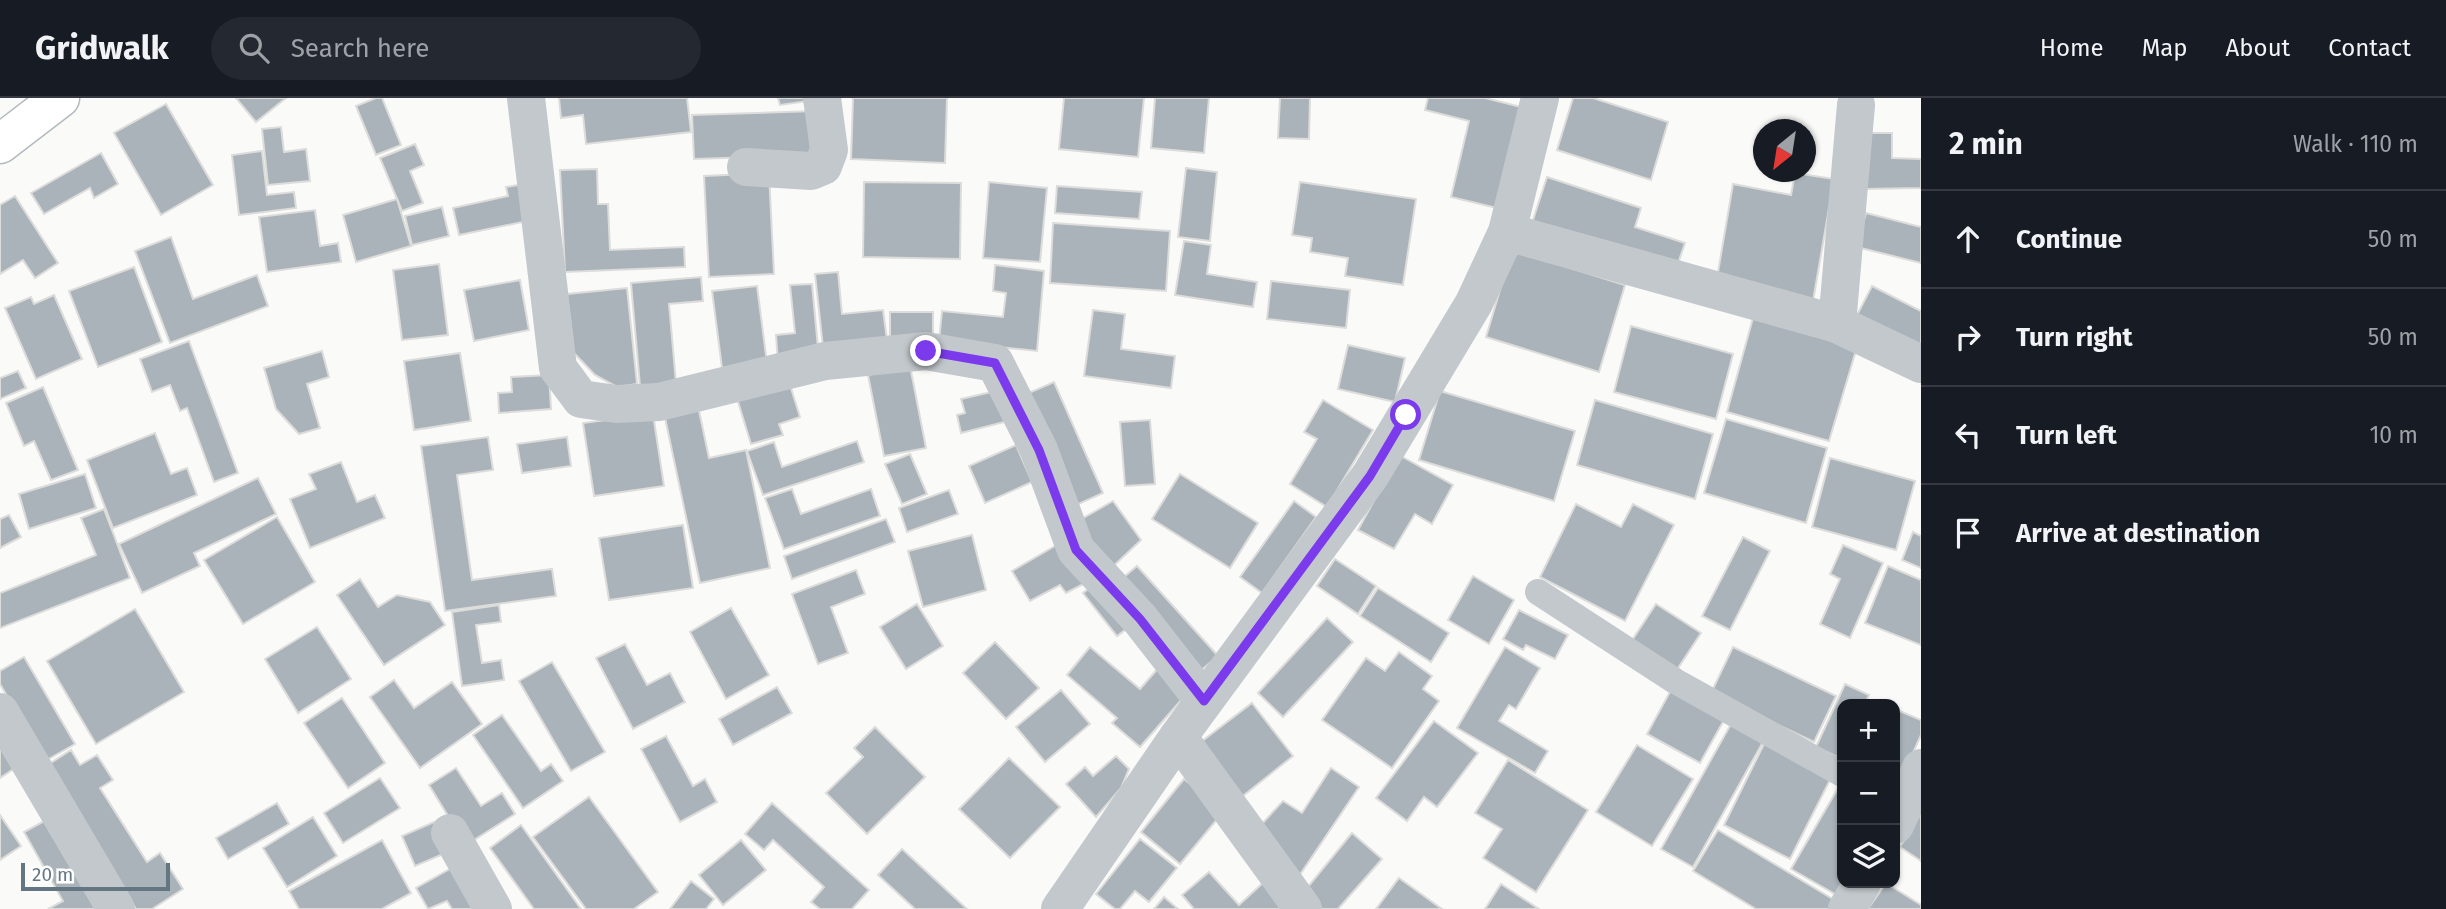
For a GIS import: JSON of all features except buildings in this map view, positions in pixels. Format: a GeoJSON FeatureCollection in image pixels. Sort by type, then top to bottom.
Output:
{"type":"FeatureCollection","features":[{"type":"Feature","properties":{"kind":"street"},"geometry":{"type":"LineString","coordinates":[[0,144],[60,98]]}},
{"type":"Feature","properties":{"kind":"street"},"geometry":{"type":"LineString","coordinates":[[526,98],[558,368],[581,399],[616,404],[659,402],[825,361],[926,351],[995,363],[1039,450],[1076,550],[1140,619],[1204,701]]}},
{"type":"Feature","properties":{"kind":"street"},"geometry":{"type":"LineString","coordinates":[[746,167],[811,171],[823,166],[829,150],[822,98]]}},
{"type":"Feature","properties":{"kind":"street"},"geometry":{"type":"LineString","coordinates":[[1060,909],[1178,737],[1370,476],[1474,303],[1507,232],[1540,98]]}},
{"type":"Feature","properties":{"kind":"street"},"geometry":{"type":"LineString","coordinates":[[1837,324],[1856,105]]}},
{"type":"Feature","properties":{"kind":"street"},"geometry":{"type":"LineString","coordinates":[[1507,232],[1837,324],[1921,364]]}},
{"type":"Feature","properties":{"kind":"street"},"geometry":{"type":"LineString","coordinates":[[0,712],[116,909]]}},
{"type":"Feature","properties":{"kind":"street"},"geometry":{"type":"LineString","coordinates":[[1178,737],[1303,909]]}},
{"type":"Feature","properties":{"kind":"street"},"geometry":{"type":"LineString","coordinates":[[1900,808],[1921,768]]}},
{"type":"Feature","properties":{"kind":"street"},"geometry":{"type":"LineString","coordinates":[[450,833],[493,909]]}},
{"type":"Feature","properties":{"kind":"street"},"geometry":{"type":"LineString","coordinates":[[1847,909],[1859,888]]}},
{"type":"Feature","properties":{"kind":"lane"},"geometry":{"type":"LineString","coordinates":[[1538,592],[1675,681],[1837,771]]}},
{"type":"Feature","properties":{"kind":"route"},"geometry":{"type":"LineString","coordinates":[[926,351],[995,363],[1039,450],[1076,550],[1140,619],[1204,701],[1370,476],[1406,415]]}}]}
